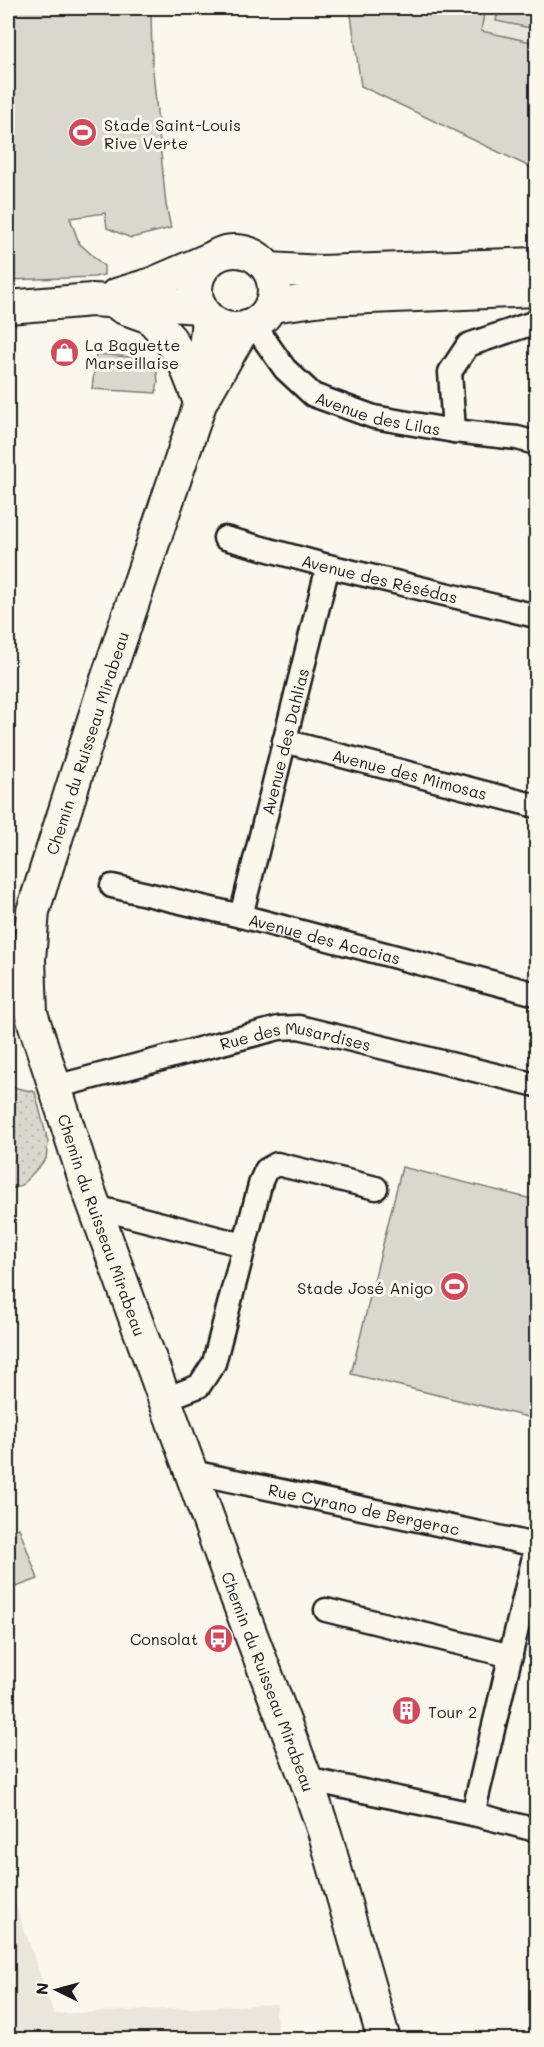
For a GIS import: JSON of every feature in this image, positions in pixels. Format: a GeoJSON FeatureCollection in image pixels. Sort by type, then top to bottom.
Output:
{"type":"FeatureCollection","features":[{"type":"Feature","properties":{"kind":"street"},"geometry":{"type":"LineString","coordinates":[[101,300],[152,284],[222,253],[235,250],[260,259],[269,269],[274,287],[256,320]]}},
{"type":"Feature","properties":{"kind":"street"},"geometry":{"type":"LineString","coordinates":[[204,313],[196,295],[197,282],[201,269],[210,259]]}},
{"type":"Feature","properties":{"kind":"street"},"geometry":{"type":"LineString","coordinates":[[269,269],[321,272],[537,264]]}},
{"type":"Feature","properties":{"kind":"street"},"geometry":{"type":"LineString","coordinates":[[8,307],[101,300],[204,313],[224,327],[256,320],[324,299],[537,290]]}},
{"type":"Feature","properties":{"kind":"street"},"geometry":{"type":"LineString","coordinates":[[101,300],[150,317],[170,339],[186,366],[200,404]]}},
{"type":"Feature","properties":{"kind":"street","name":"Chemin du Ruisseau Mirabeau"},"geometry":{"type":"LineString","coordinates":[[200,404],[204,313]]}},
{"type":"Feature","properties":{"kind":"street","name":"Chemin du Ruisseau Mirabeau"},"geometry":{"type":"LineString","coordinates":[[256,320],[200,404],[101,697],[33,910],[29,959],[31,1013],[95,1207],[325,1834],[384,2040]]}},
{"type":"Feature","properties":{"kind":"street","name":"Avenue des Lilas"},"geometry":{"type":"LineString","coordinates":[[256,320],[285,369],[313,394],[374,417],[537,443]]}},
{"type":"Feature","properties":{"kind":"street"},"geometry":{"type":"LineString","coordinates":[[454,431],[450,372],[468,345],[537,322]]}},
{"type":"Feature","properties":{"kind":"street","name":"Avenue des Résédas"},"geometry":{"type":"LineString","coordinates":[[225,538],[328,566],[537,616]]}},
{"type":"Feature","properties":{"kind":"street","name":"Avenue des Dahlias"},"geometry":{"type":"LineString","coordinates":[[240,916],[328,566]]}},
{"type":"Feature","properties":{"kind":"street","name":"Avenue des Mimosas"},"geometry":{"type":"LineString","coordinates":[[284,741],[537,806]]}},
{"type":"Feature","properties":{"kind":"street","name":"Avenue des Acacias"},"geometry":{"type":"LineString","coordinates":[[112,886],[240,916],[537,994]]}},
{"type":"Feature","properties":{"kind":"street","name":"Rue des Musardises"},"geometry":{"type":"LineString","coordinates":[[55,1087],[279,1028],[299,1027],[537,1085]]}},
{"type":"Feature","properties":{"kind":"street"},"geometry":{"type":"LineString","coordinates":[[165,1399],[199,1386],[214,1363],[261,1181],[266,1170],[277,1164],[376,1188]]}},
{"type":"Feature","properties":{"kind":"street"},"geometry":{"type":"LineString","coordinates":[[95,1207],[244,1245]]}},
{"type":"Feature","properties":{"kind":"street","name":"Rue Cyrano de Bergerac"},"geometry":{"type":"LineString","coordinates":[[192,1472],[537,1547]]}},
{"type":"Feature","properties":{"kind":"street"},"geometry":{"type":"LineString","coordinates":[[473,1814],[537,1547]]}},
{"type":"Feature","properties":{"kind":"street"},"geometry":{"type":"LineString","coordinates":[[326,1610],[511,1656]]}},
{"type":"Feature","properties":{"kind":"street"},"geometry":{"type":"LineString","coordinates":[[306,1779],[473,1814],[537,1830]]}},
{"type":"Feature","properties":{"kind":"shaded area","name":"Stade Saint-Louis Rive Verte"},"geometry":{"type":"Polygon","coordinates":[[[8,8],[151,8],[152,61],[166,205],[171,228],[131,238],[107,228],[105,213],[70,218],[79,243],[104,266],[104,275],[8,280],[8,8]]]}},
{"type":"Feature","properties":{"kind":"shaded area"},"geometry":{"type":"Polygon","coordinates":[[[350,8],[485,8],[481,31],[536,43],[536,170],[361,86],[350,8]]]}},
{"type":"Feature","properties":{"kind":"shaded area"},"geometry":{"type":"Polygon","coordinates":[[[485,8],[536,8],[536,43],[481,31],[485,8]]]}},
{"type":"Feature","properties":{"kind":"shaded area"},"geometry":{"type":"Polygon","coordinates":[[[499,8],[536,8],[536,29],[496,21],[499,8]]]}},
{"type":"Feature","properties":{"kind":"shaded area"},"geometry":{"type":"Polygon","coordinates":[[[96,354],[155,359],[158,381],[156,393],[92,389],[96,354]]]}},
{"type":"Feature","properties":{"kind":"shaded area"},"geometry":{"type":"Polygon","coordinates":[[[8,1086],[35,1092],[48,1142],[46,1159],[22,1185],[8,1190],[8,1086]]]}},
{"type":"Feature","properties":{"kind":"shaded area","name":"Stade José Anigo"},"geometry":{"type":"Polygon","coordinates":[[[402,1167],[536,1200],[536,1419],[351,1374],[402,1167]]]}},
{"type":"Feature","properties":{"kind":"shaded area"},"geometry":{"type":"Polygon","coordinates":[[[19,1528],[38,1579],[8,1590],[8,1532],[19,1528]]]}},
{"type":"Feature","properties":{"kind":"shaded area"},"geometry":{"type":"Polygon","coordinates":[[[8,1883],[54,2014],[277,2004],[278,2033],[292,2032],[293,2039],[8,2039],[8,1883]]]}},
{"type":"Feature","properties":{"kind":"place","name":"Stade Saint-Louis Rive Verte"},"geometry":{"type":"Point","coordinates":[83,133]}},
{"type":"Feature","properties":{"kind":"place","name":"La Baguette Marseillaise"},"geometry":{"type":"Point","coordinates":[64,353]}},
{"type":"Feature","properties":{"kind":"place","name":"Stade José Anigo"},"geometry":{"type":"Point","coordinates":[454,1287]}},
{"type":"Feature","properties":{"kind":"place","name":"Consolat"},"geometry":{"type":"Point","coordinates":[219,1638]}},
{"type":"Feature","properties":{"kind":"place","name":"Tour 2"},"geometry":{"type":"Point","coordinates":[407,1711]}}]}
